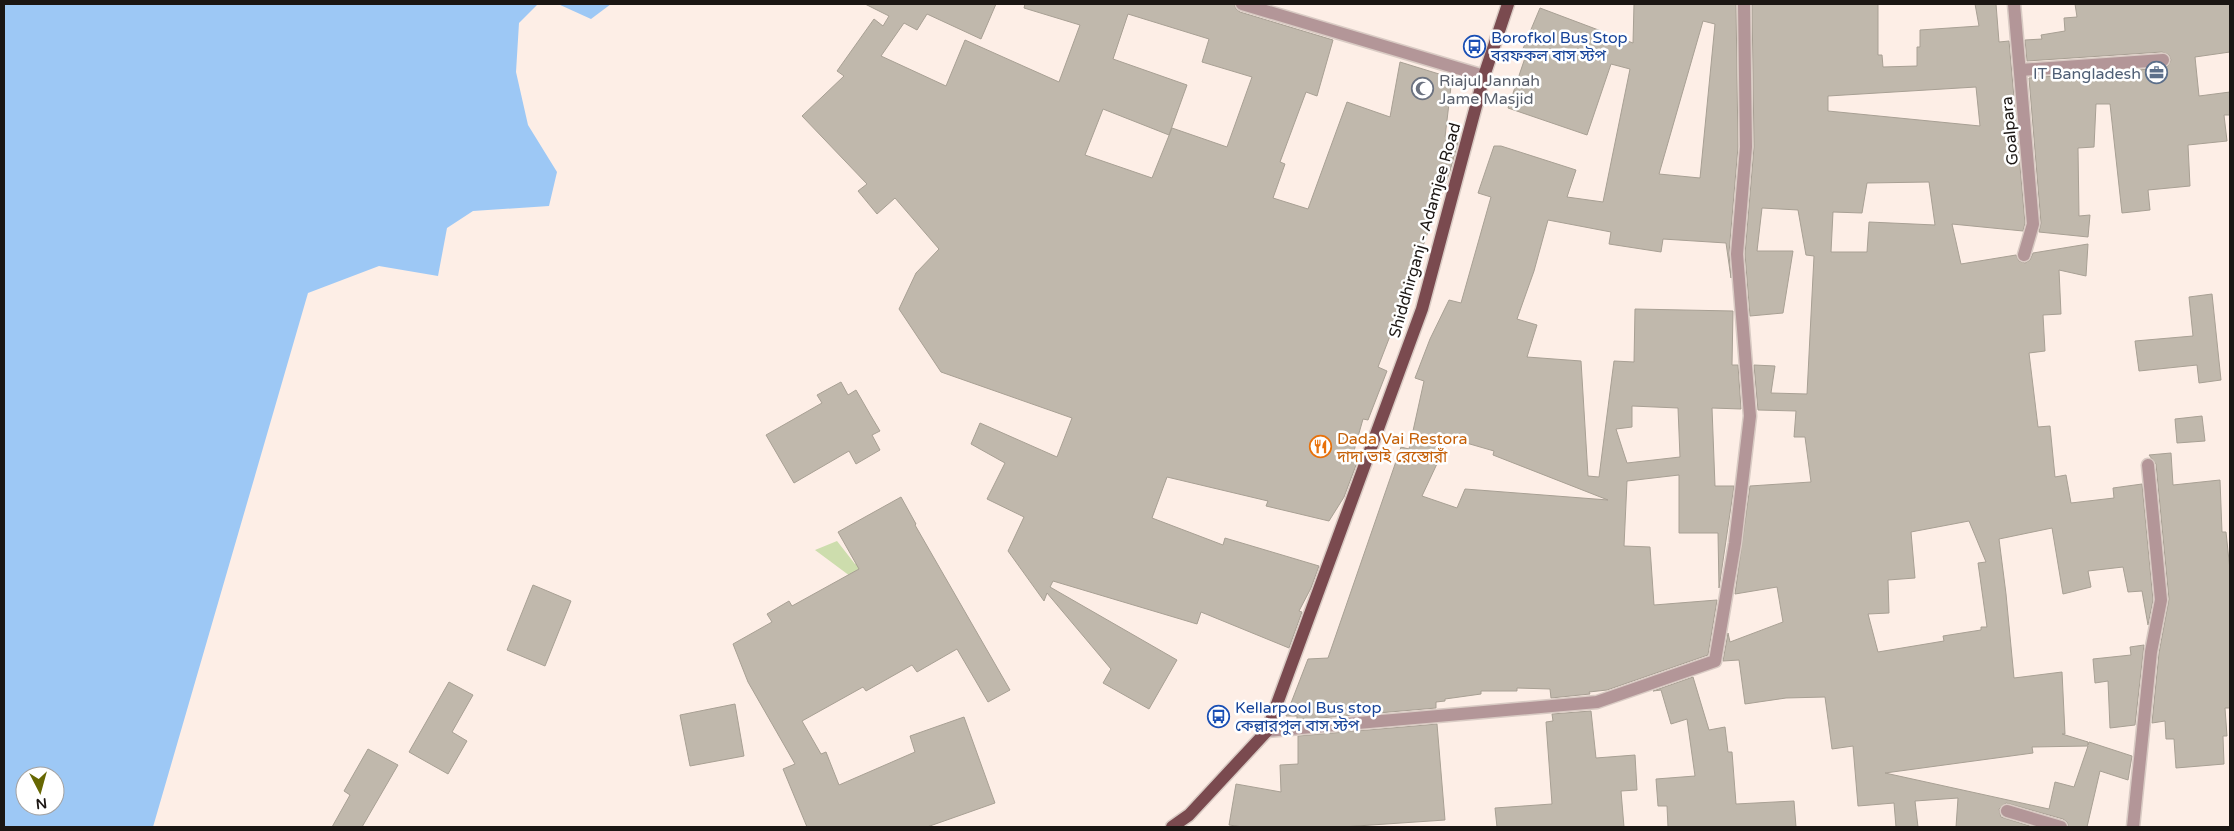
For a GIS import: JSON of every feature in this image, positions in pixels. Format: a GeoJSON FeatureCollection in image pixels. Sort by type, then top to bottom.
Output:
{"type":"FeatureCollection","features":[{"type":"Feature","properties":{"kind":"main road","name":"Shiddhirganj - Adamjee Road"},"geometry":{"type":"LineString","coordinates":[[1172,827],[1189,815],[1266,731],[1422,309],[1484,76],[1508,4]]}},
{"type":"Feature","properties":{"kind":"street"},"geometry":{"type":"LineString","coordinates":[[1242,4],[1484,76]]}},
{"type":"Feature","properties":{"kind":"street"},"geometry":{"type":"LineString","coordinates":[[1266,731],[1596,702],[1715,661],[1735,543],[1750,416],[1737,254],[1746,147],[1744,4]]}},
{"type":"Feature","properties":{"kind":"street","name":"Goalpara"},"geometry":{"type":"LineString","coordinates":[[2014,4],[2033,224],[2024,255]]}},
{"type":"Feature","properties":{"kind":"street"},"geometry":{"type":"LineString","coordinates":[[2020,70],[2163,60]]}},
{"type":"Feature","properties":{"kind":"street"},"geometry":{"type":"LineString","coordinates":[[2133,827],[2150,652],[2161,600],[2148,465]]}},
{"type":"Feature","properties":{"kind":"street"},"geometry":{"type":"LineString","coordinates":[[2007,811],[2062,827]]}},
{"type":"Feature","properties":{"kind":"green space"},"geometry":{"type":"Polygon","coordinates":[[[902,537],[900,549],[850,576],[815,550],[837,541],[855,564],[902,537]]]}},
{"type":"Feature","properties":{"kind":"water"},"geometry":{"type":"Polygon","coordinates":[[[4,4],[538,4],[519,23],[516,72],[528,125],[557,172],[549,206],[473,211],[447,228],[438,276],[379,266],[308,293],[153,827],[4,827],[4,4]]]}},
{"type":"Feature","properties":{"kind":"water"},"geometry":{"type":"Polygon","coordinates":[[[558,4],[611,4],[591,19],[558,4]]]}},
{"type":"Feature","properties":{"kind":"building"},"geometry":{"type":"Polygon","coordinates":[[[865,4],[996,4],[981,39],[927,14],[917,30],[904,23],[881,56],[946,86],[965,40],[1059,82],[1080,25],[1024,8],[1025,4],[1234,4],[1240,12],[1333,40],[1317,96],[1306,92],[1280,162],[1285,164],[1273,198],[1308,209],[1347,102],[1390,117],[1400,62],[1452,78],[1445,137],[1458,142],[1450,171],[1423,246],[1426,247],[1403,319],[1397,318],[1378,367],[1387,371],[1368,420],[1363,419],[1352,458],[1358,460],[1344,497],[1329,521],[1266,506],[1268,501],[1167,477],[1152,518],[1223,545],[1225,538],[1319,566],[1311,588],[1299,611],[1302,612],[1289,648],[1201,612],[1197,624],[1053,581],[1050,587],[1177,660],[1149,709],[1103,683],[1111,669],[1047,593],[1044,601],[1008,551],[1024,517],[987,499],[1005,463],[971,444],[980,423],[1057,457],[1072,418],[941,372],[899,309],[916,273],[939,249],[895,198],[877,214],[858,191],[867,184],[802,116],[844,76],[837,71],[874,19],[883,26],[889,16],[865,4]],[[1128,14],[1113,59],[1187,85],[1169,135],[1103,109],[1085,155],[1152,178],[1172,128],[1227,147],[1252,77],[1202,62],[1209,39],[1128,14]]]}},
{"type":"Feature","properties":{"kind":"building"},"geometry":{"type":"Polygon","coordinates":[[[1634,4],[1736,4],[1738,147],[1729,253],[1731,278],[1726,243],[1663,239],[1661,252],[1609,244],[1611,232],[1548,220],[1534,271],[1517,319],[1537,325],[1527,357],[1581,361],[1588,476],[1599,477],[1614,361],[1634,362],[1635,309],[1733,311],[1732,365],[1738,365],[1741,409],[1712,408],[1715,486],[1734,486],[1719,588],[1718,533],[1679,533],[1679,475],[1627,481],[1624,546],[1650,547],[1654,605],[1717,600],[1708,655],[1607,690],[1589,692],[1590,694],[1551,698],[1550,689],[1517,688],[1517,691],[1481,691],[1481,694],[1445,699],[1445,701],[1436,702],[1436,708],[1297,720],[1297,716],[1286,716],[1308,659],[1328,658],[1401,447],[1409,449],[1424,381],[1415,378],[1430,339],[1449,300],[1461,303],[1491,197],[1478,193],[1494,146],[1501,146],[1576,170],[1567,197],[1603,202],[1630,69],[1611,64],[1587,135],[1508,108],[1527,52],[1522,51],[1540,8],[1633,43],[1634,4]],[[1703,21],[1659,174],[1700,178],[1715,24],[1703,21]],[[1632,406],[1632,427],[1616,429],[1627,463],[1680,457],[1678,408],[1632,406]],[[1449,438],[1422,496],[1457,508],[1465,489],[1608,500],[1493,455],[1494,451],[1449,438]]]}},
{"type":"Feature","properties":{"kind":"building"},"geometry":{"type":"Polygon","coordinates":[[[1752,4],[1878,4],[1878,55],[1882,55],[1883,67],[1917,66],[1917,47],[1920,47],[1920,30],[1979,26],[1975,4],[1996,4],[1999,42],[2009,41],[2025,223],[2023,231],[1952,224],[1961,264],[2016,255],[2019,261],[2025,263],[2030,260],[2033,253],[2088,244],[2086,276],[2059,270],[2061,314],[2043,315],[2045,351],[2029,353],[2038,427],[2050,426],[2055,477],[2066,475],[2071,503],[2114,498],[2113,488],[2142,484],[2153,600],[2148,625],[2142,591],[2128,592],[2123,567],[2088,571],[2091,587],[2063,594],[2052,528],[1999,539],[2014,678],[2062,672],[2065,734],[2062,734],[2088,742],[2088,745],[2089,742],[2132,756],[2128,780],[2100,771],[2087,827],[2069,827],[2063,819],[2006,803],[1999,809],[2001,817],[2033,827],[1956,827],[1958,798],[1915,801],[1918,827],[1896,827],[1894,803],[1858,806],[1853,746],[1832,749],[1825,697],[1786,698],[1745,704],[1739,660],[1723,661],[1728,633],[1730,642],[1783,622],[1777,587],[1735,594],[1750,486],[1811,482],[1805,437],[1794,437],[1796,411],[1758,410],[1754,365],[1775,366],[1771,393],[1807,394],[1814,256],[1806,255],[1798,210],[1762,208],[1757,251],[1793,251],[1783,313],[1750,316],[1745,254],[1754,147],[1752,4]],[[1976,87],[1828,96],[1828,111],[1980,126],[1976,87]],[[1929,182],[1867,183],[1862,213],[1833,212],[1831,252],[1867,252],[1869,222],[1935,225],[1929,182]],[[1969,521],[1911,532],[1915,578],[1888,580],[1889,613],[1868,614],[1878,652],[1944,641],[1943,636],[1981,630],[1981,627],[1987,627],[1978,563],[1986,562],[1969,521]],[[2088,746],[2032,747],[2033,753],[1885,773],[2049,809],[2055,782],[2074,787],[2088,746]]]}},
{"type":"Feature","properties":{"kind":"building"},"geometry":{"type":"Polygon","coordinates":[[[2075,4],[2230,4],[2230,52],[2195,57],[2199,96],[2230,92],[2230,115],[2224,115],[2227,141],[2188,145],[2190,186],[2148,190],[2150,210],[2122,213],[2110,104],[2096,104],[2094,147],[2078,148],[2079,216],[2090,215],[2088,237],[2039,232],[2041,223],[2029,78],[2164,68],[2168,66],[2171,60],[2169,55],[2162,52],[2027,61],[2025,40],[2042,39],[2041,35],[2065,31],[2064,18],[2077,17],[2075,4]]]}},
{"type":"Feature","properties":{"kind":"building"},"geometry":{"type":"Polygon","coordinates":[[[2212,294],[2221,380],[2199,383],[2197,365],[2139,371],[2135,341],[2193,336],[2189,297],[2212,294]]]}},
{"type":"Feature","properties":{"kind":"building"},"geometry":{"type":"Polygon","coordinates":[[[841,382],[848,395],[856,390],[880,431],[872,435],[880,450],[856,464],[849,451],[794,483],[766,435],[822,403],[817,395],[841,382]]]}},
{"type":"Feature","properties":{"kind":"building"},"geometry":{"type":"Polygon","coordinates":[[[2202,416],[2205,441],[2177,443],[2175,419],[2202,416]]]}},
{"type":"Feature","properties":{"kind":"building"},"geometry":{"type":"Polygon","coordinates":[[[2171,453],[2173,485],[2220,480],[2222,532],[2226,532],[2230,570],[2230,708],[2225,708],[2227,736],[2223,736],[2224,764],[2176,768],[2174,739],[2166,739],[2165,721],[2152,723],[2159,653],[2169,599],[2156,464],[2149,455],[2171,453]]]}},
{"type":"Feature","properties":{"kind":"building"},"geometry":{"type":"Polygon","coordinates":[[[901,497],[915,525],[1010,690],[988,702],[957,649],[917,672],[912,665],[866,691],[863,687],[802,721],[821,754],[826,752],[839,785],[915,752],[910,736],[964,717],[995,803],[927,827],[807,827],[783,769],[795,764],[748,682],[733,644],[772,622],[767,614],[789,601],[792,606],[859,569],[838,532],[901,497]]]}},
{"type":"Feature","properties":{"kind":"building"},"geometry":{"type":"Polygon","coordinates":[[[533,585],[571,601],[545,666],[507,650],[533,585]]]}},
{"type":"Feature","properties":{"kind":"building"},"geometry":{"type":"Polygon","coordinates":[[[2144,645],[2135,725],[2110,728],[2108,681],[2095,683],[2093,659],[2131,655],[2130,647],[2144,645]]]}},
{"type":"Feature","properties":{"kind":"building"},"geometry":{"type":"Polygon","coordinates":[[[1693,677],[1709,730],[1725,727],[1728,752],[1732,752],[1736,804],[1794,801],[1796,827],[1668,827],[1667,806],[1658,806],[1656,779],[1695,776],[1687,719],[1671,724],[1661,690],[1653,691],[1693,677]]]}},
{"type":"Feature","properties":{"kind":"building"},"geometry":{"type":"Polygon","coordinates":[[[449,682],[473,695],[452,732],[467,741],[448,774],[409,752],[449,682]]]}},
{"type":"Feature","properties":{"kind":"building"},"geometry":{"type":"Polygon","coordinates":[[[735,704],[744,756],[690,766],[680,715],[735,704]]]}},
{"type":"Feature","properties":{"kind":"building"},"geometry":{"type":"Polygon","coordinates":[[[1591,711],[1596,758],[1635,755],[1637,790],[1621,791],[1624,827],[1497,827],[1495,808],[1552,804],[1546,722],[1553,721],[1552,714],[1591,711]]]}},
{"type":"Feature","properties":{"kind":"building"},"geometry":{"type":"Polygon","coordinates":[[[1437,724],[1445,820],[1342,827],[1243,827],[1229,825],[1236,784],[1281,792],[1280,765],[1298,764],[1298,736],[1437,724]]]}},
{"type":"Feature","properties":{"kind":"building"},"geometry":{"type":"Polygon","coordinates":[[[368,749],[398,765],[362,827],[332,827],[350,795],[344,791],[368,749]]]}},
{"type":"Feature","properties":{"kind":"place","name":"Borofkol Bus Stop বরফকল বাস স্টপ"},"geometry":{"type":"Point","coordinates":[1475,46]}},
{"type":"Feature","properties":{"kind":"place","name":"IT Bangladesh"},"geometry":{"type":"Point","coordinates":[2157,73]}},
{"type":"Feature","properties":{"kind":"place","name":"Riajul Jannah Jame Masjid"},"geometry":{"type":"Point","coordinates":[1423,89]}},
{"type":"Feature","properties":{"kind":"place","name":"Dada Vai Restora দাদা ভাই রেস্তোরাঁ"},"geometry":{"type":"Point","coordinates":[1321,447]}},
{"type":"Feature","properties":{"kind":"place","name":"Kellarpool Bus stop কেল্লারপুল বাস স্টপ"},"geometry":{"type":"Point","coordinates":[1219,716]}}]}
